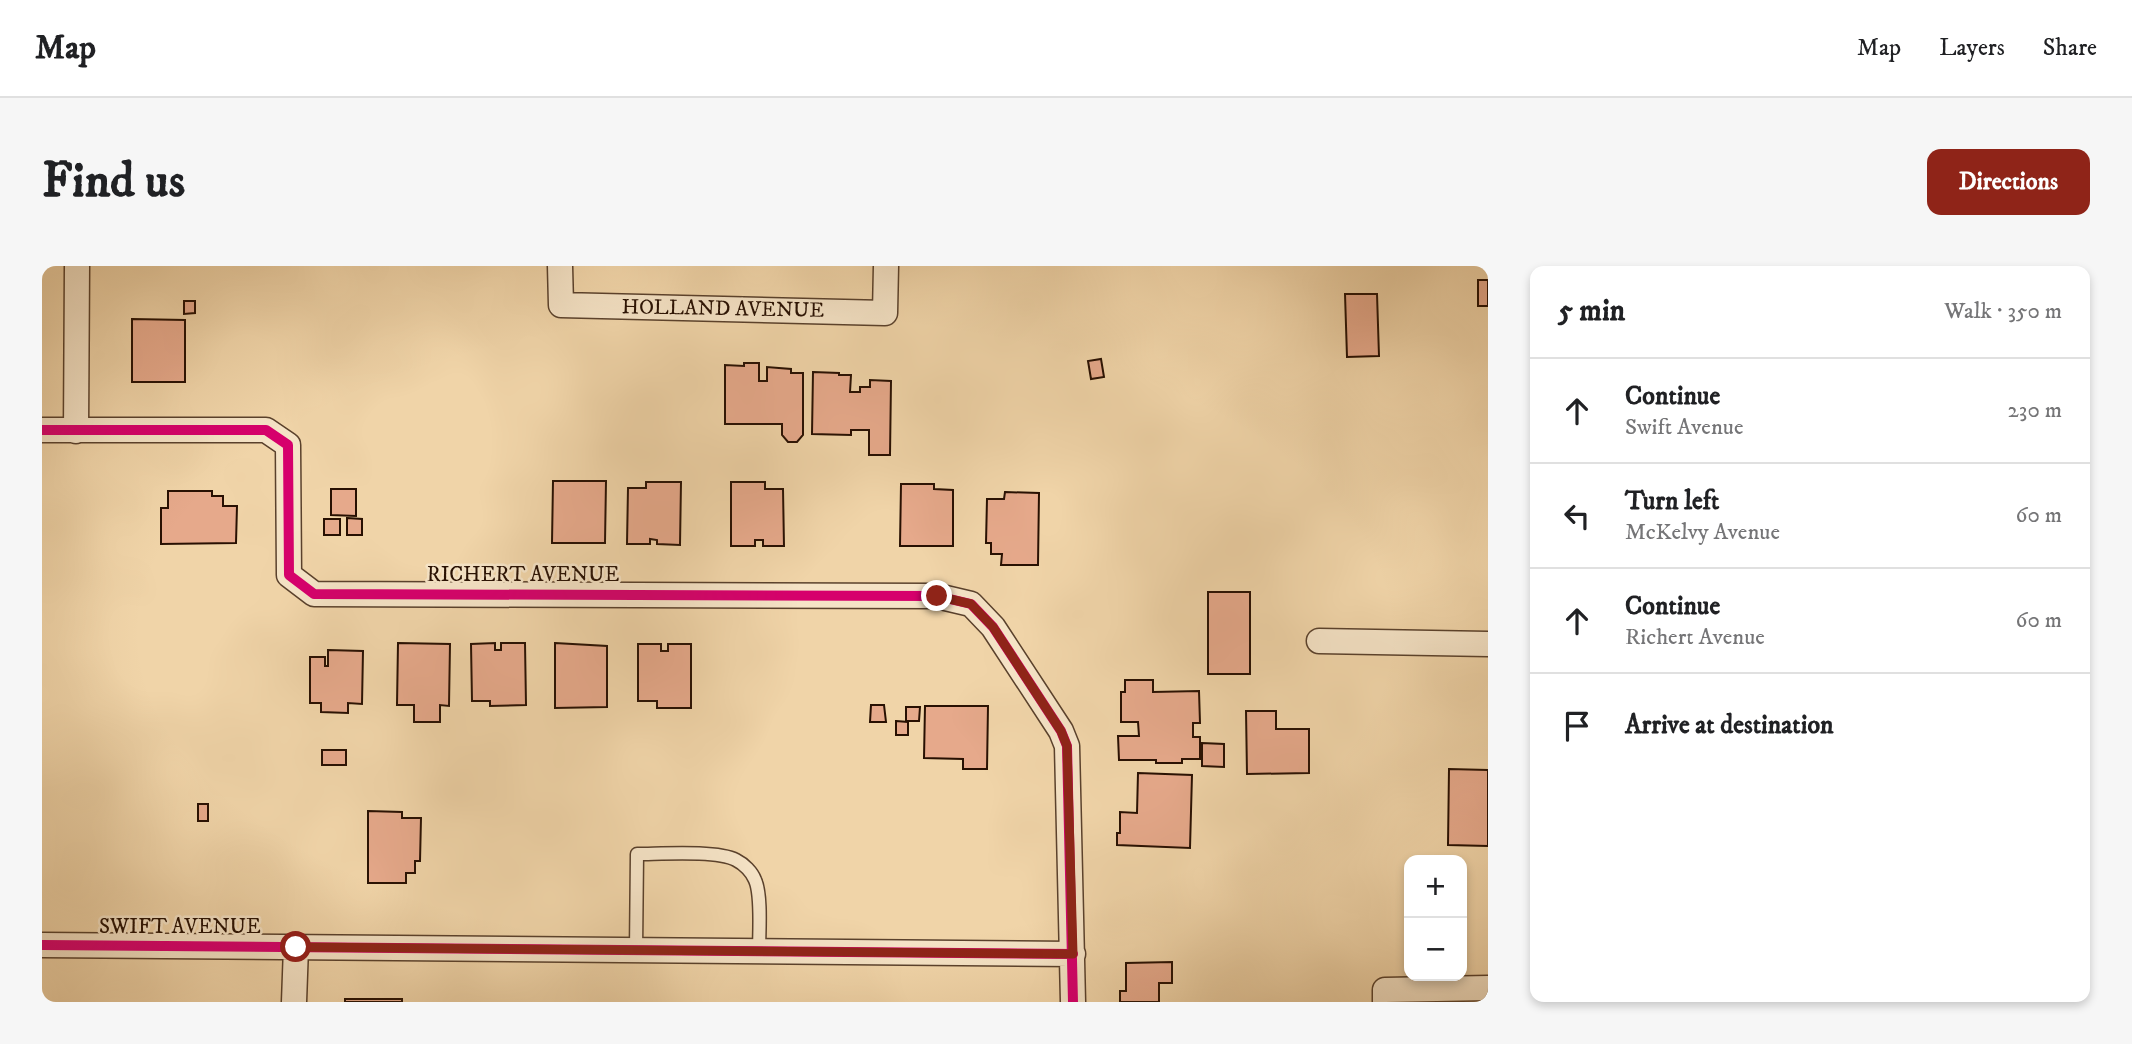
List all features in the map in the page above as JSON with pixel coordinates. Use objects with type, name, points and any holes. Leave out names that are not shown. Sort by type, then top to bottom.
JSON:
[{"type":"street","points":[[76,431],[78,266]]},
{"type":"street","name":"HOLLAND AVENUE","points":[[560,266],[561,305],[886,313],[886,266]]},
{"type":"street","name":"RICHERT AVENUE","points":[[42,430],[266,430],[288,445],[289,575],[314,594],[937,596],[971,604],[993,627],[1061,731],[1067,746],[1073,954]]},
{"type":"street","points":[[1319,641],[1488,644]]},
{"type":"street","name":"SWIFT AVENUE","points":[[42,945],[1073,954]]},
{"type":"street","points":[[294,1002],[296,947]]},
{"type":"street","points":[[1073,954],[1073,1002]]},
{"type":"street","points":[[1385,996],[1488,988]]},
{"type":"lane","points":[[636,950],[637,854],[719,855],[736,859],[755,880],[758,891],[759,951]]},
{"type":"building","points":[[1478,280],[1488,280],[1488,306],[1478,306]]},
{"type":"building","points":[[1345,294],[1377,294],[1379,356],[1347,357]]},
{"type":"building","points":[[184,301],[195,301],[195,313],[184,314]]},
{"type":"building","points":[[132,319],[185,320],[185,382],[132,382]]},
{"type":"building","points":[[1101,359],[1104,377],[1091,379],[1088,361]]},
{"type":"building","points":[[744,363],[759,363],[759,381],[767,381],[767,367],[803,373],[803,435],[797,442],[788,442],[782,435],[782,424],[725,424],[725,365],[744,366]]},
{"type":"building","points":[[813,372],[851,375],[850,392],[860,392],[860,387],[870,387],[870,380],[891,381],[890,455],[869,455],[869,430],[851,430],[851,435],[812,434]]},
{"type":"building","points":[[553,481],[606,481],[605,543],[552,543]]},
{"type":"building","points":[[646,482],[681,482],[680,545],[657,544],[657,540],[650,539],[650,544],[627,544],[628,488],[646,488]]},
{"type":"building","points":[[731,482],[765,482],[765,489],[783,489],[784,546],[763,546],[763,540],[755,540],[755,546],[731,546]]},
{"type":"building","points":[[901,484],[934,484],[934,489],[953,490],[953,546],[900,546]]},
{"type":"building","points":[[331,489],[356,489],[356,516],[331,515]]},
{"type":"building","points":[[168,491],[212,491],[212,496],[223,496],[223,506],[237,506],[236,543],[161,544],[161,508],[168,508]]},
{"type":"building","points":[[1005,492],[1039,493],[1038,565],[1001,565],[1002,554],[991,554],[991,543],[986,543],[987,499],[1004,499]]},
{"type":"building","points":[[347,518],[362,519],[362,535],[347,535]]},
{"type":"building","points":[[324,519],[340,519],[340,535],[324,535]]},
{"type":"building","points":[[1208,592],[1250,592],[1250,674],[1208,674]]},
{"type":"building","points":[[398,643],[450,644],[449,706],[440,705],[440,722],[414,722],[414,705],[397,705]]},
{"type":"building","points":[[495,643],[495,650],[501,650],[501,643],[525,643],[526,705],[490,706],[490,701],[472,701],[471,644]]},
{"type":"building","points":[[555,643],[607,646],[607,707],[555,708]]},
{"type":"building","points":[[638,644],[661,644],[661,651],[668,651],[668,644],[691,644],[691,708],[657,708],[657,701],[638,701]]},
{"type":"building","points":[[328,650],[363,651],[362,704],[348,703],[348,713],[321,712],[321,703],[310,703],[310,657],[325,657],[325,666],[328,666]]},
{"type":"building","points":[[1125,680],[1153,680],[1153,692],[1199,691],[1200,723],[1193,723],[1193,737],[1200,737],[1200,759],[1182,759],[1182,763],[1119,760],[1118,736],[1139,736],[1138,722],[1121,722],[1121,692],[1125,692]]},
{"type":"building","points":[[871,705],[884,705],[886,722],[870,722]]},
{"type":"building","points":[[925,706],[988,706],[987,769],[963,769],[963,759],[924,758]]},
{"type":"building","points":[[906,707],[920,707],[919,721],[906,721]]},
{"type":"building","points":[[1246,711],[1276,711],[1276,729],[1309,729],[1309,773],[1247,774]]},
{"type":"building","points":[[896,721],[908,722],[908,735],[896,735]]},
{"type":"building","points":[[1202,743],[1224,744],[1224,767],[1202,766]]},
{"type":"building","points":[[322,750],[346,750],[346,765],[322,765]]},
{"type":"building","points":[[1449,769],[1488,770],[1488,846],[1448,845]]},
{"type":"building","points":[[1138,773],[1192,775],[1190,848],[1117,845],[1120,812],[1137,813]]},
{"type":"building","points":[[198,804],[208,804],[208,821],[198,821]]},
{"type":"building","points":[[368,811],[402,812],[402,818],[421,818],[420,861],[415,861],[415,873],[406,873],[406,883],[368,883]]},
{"type":"building","points":[[1172,962],[1172,983],[1159,983],[1159,1002],[1120,1002],[1120,991],[1126,991],[1126,963]]},
{"type":"building","points":[[345,999],[402,999],[402,1002],[345,1002]]},
{"type":"cycle path","points":[[42,430],[266,430],[288,445],[289,575],[314,594],[937,596],[971,604],[993,627],[1061,731],[1067,746],[1073,1002]]},
{"type":"cycle path","points":[[42,945],[1073,954]]},
{"type":"route","points":[[296,947],[1073,954],[1067,746],[1061,731],[993,627],[971,604],[937,596]]}]
